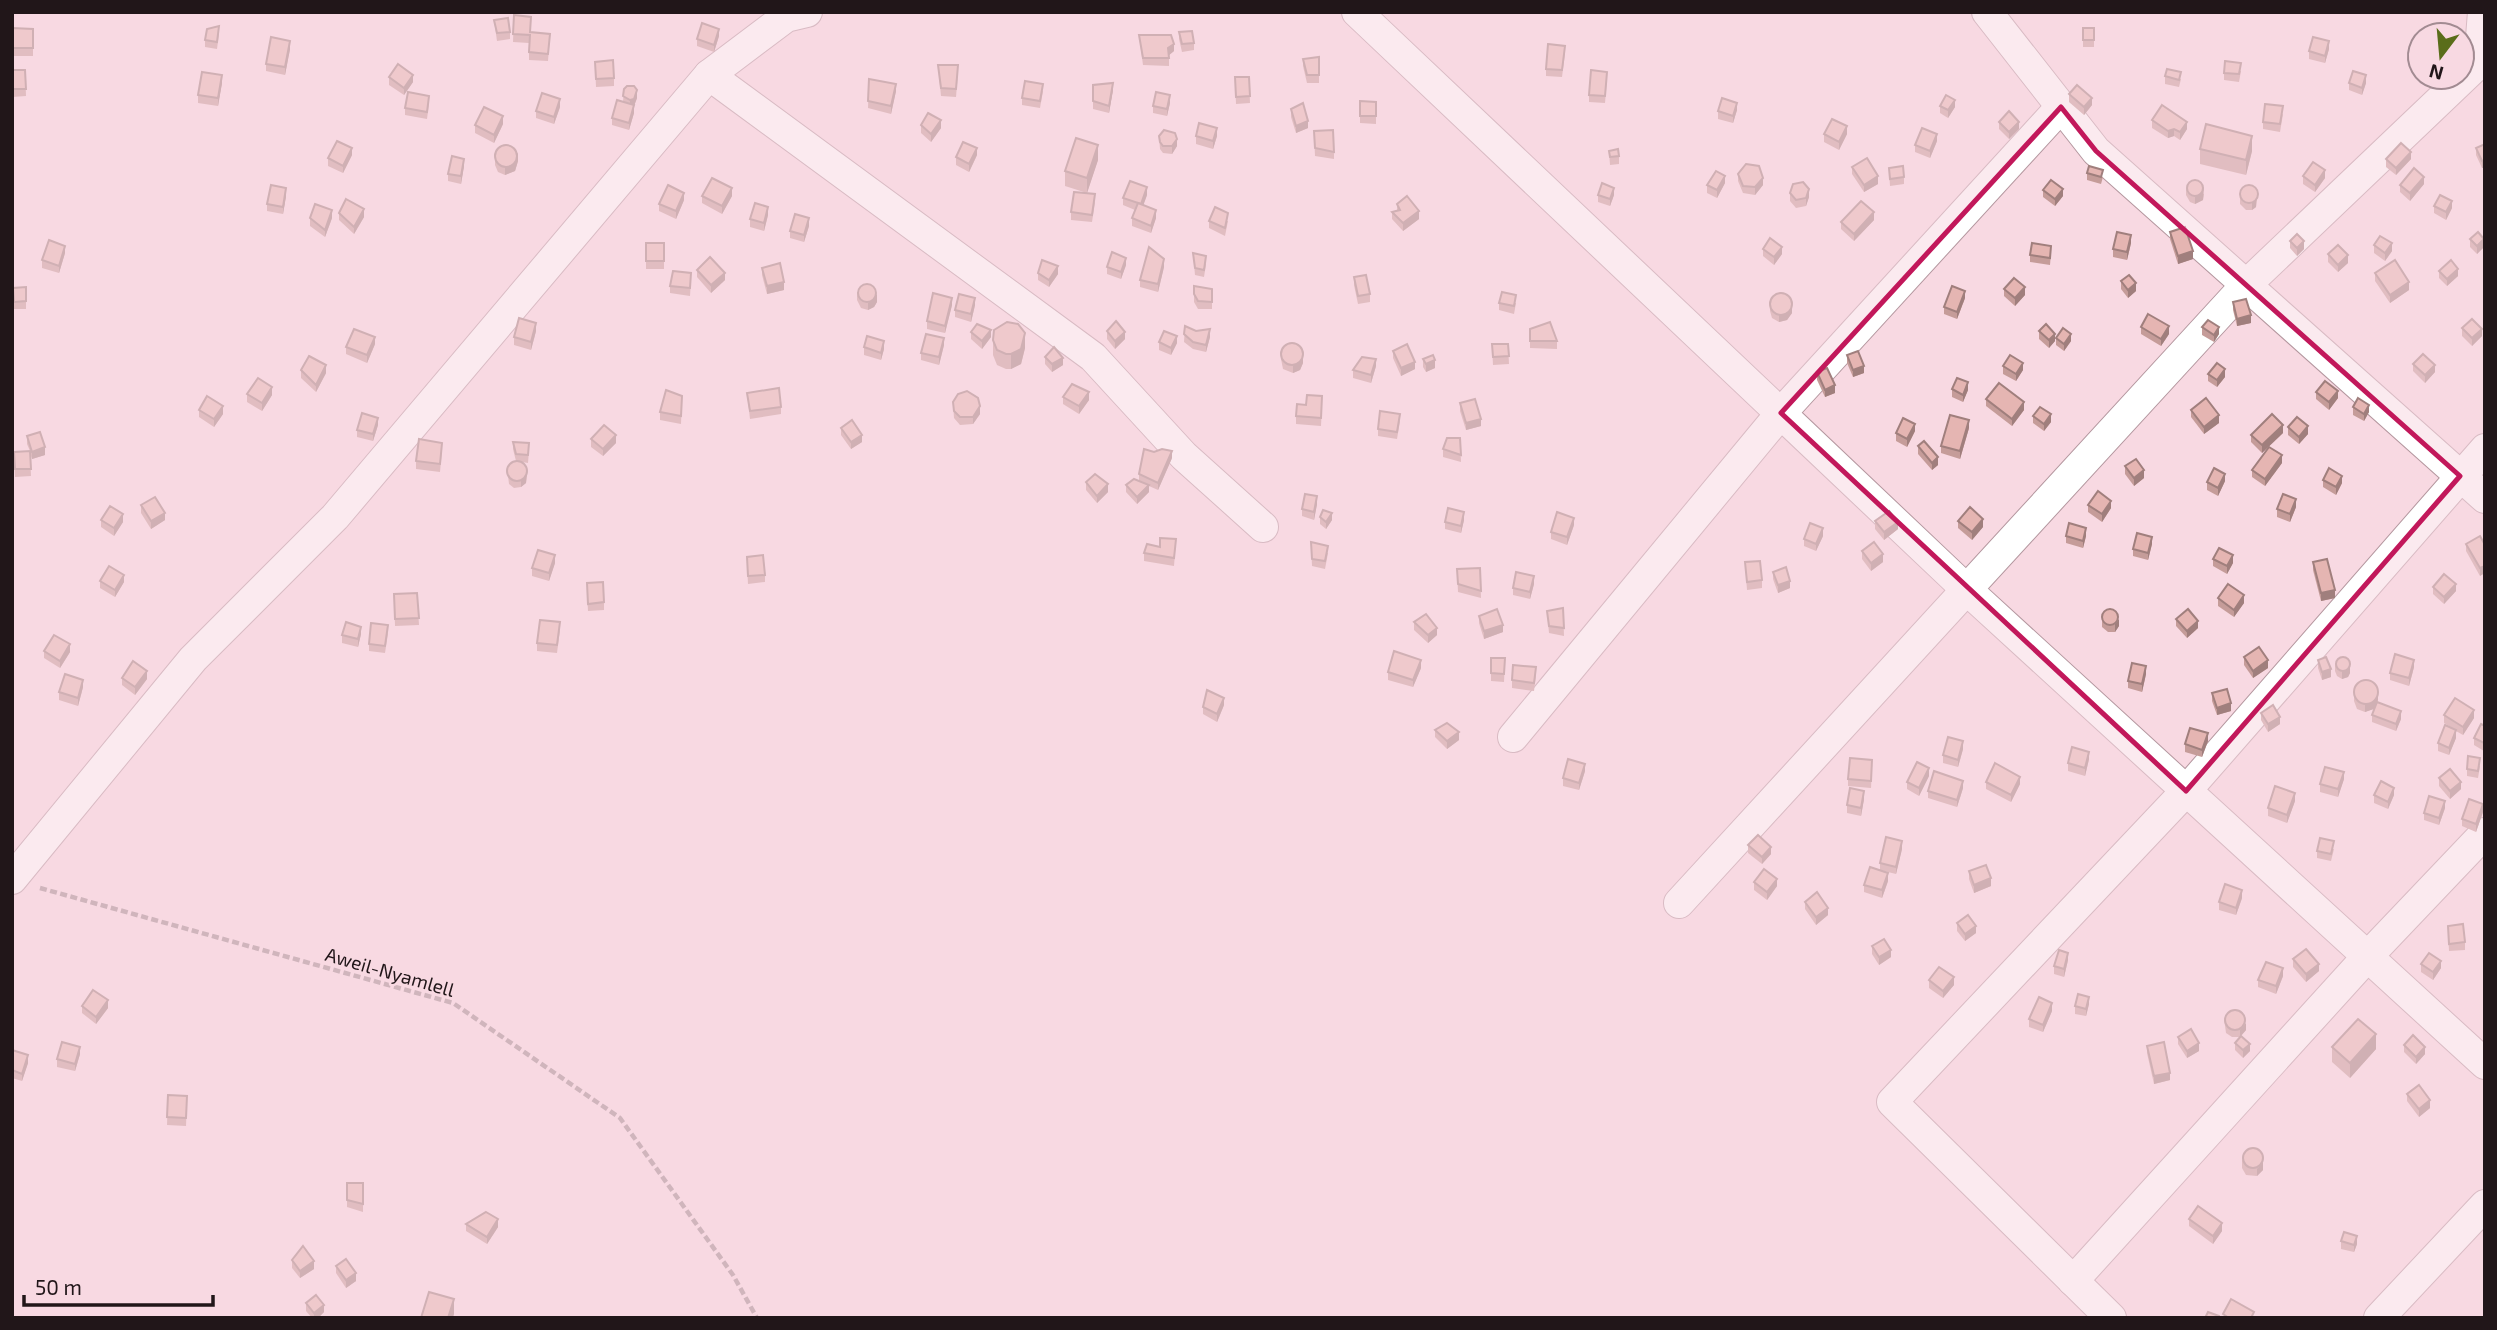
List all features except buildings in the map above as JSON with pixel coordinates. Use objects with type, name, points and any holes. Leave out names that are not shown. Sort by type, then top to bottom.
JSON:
[{"type":"street","points":[[26,883],[192,659],[335,517],[709,75],[786,17],[807,12]]},
{"type":"street","points":[[1357,12],[1966,589],[2485,1064]]},
{"type":"street","points":[[1987,12],[2096,151],[2485,498]]},
{"type":"street","points":[[1679,903],[2246,285],[2479,63],[2483,12]]},
{"type":"street","points":[[709,75],[1093,357],[1184,456],[1263,527]]},
{"type":"street","points":[[1513,737],[1781,413],[2062,107]]},
{"type":"street","points":[[2111,1318],[1892,1102],[2186,790],[2485,449]]},
{"type":"street","points":[[2073,1281],[2367,957],[2485,833]]},
{"type":"street","points":[[2379,1318],[2485,1205]]},
{"type":"path","name":"Aweil-Nyamlell","points":[[26,883],[453,1003],[620,1118],[733,1275],[757,1318]]},
{"type":"highlighted area","points":[[2061,107],[2096,151],[2460,476],[2186,791],[1781,413]]}]
